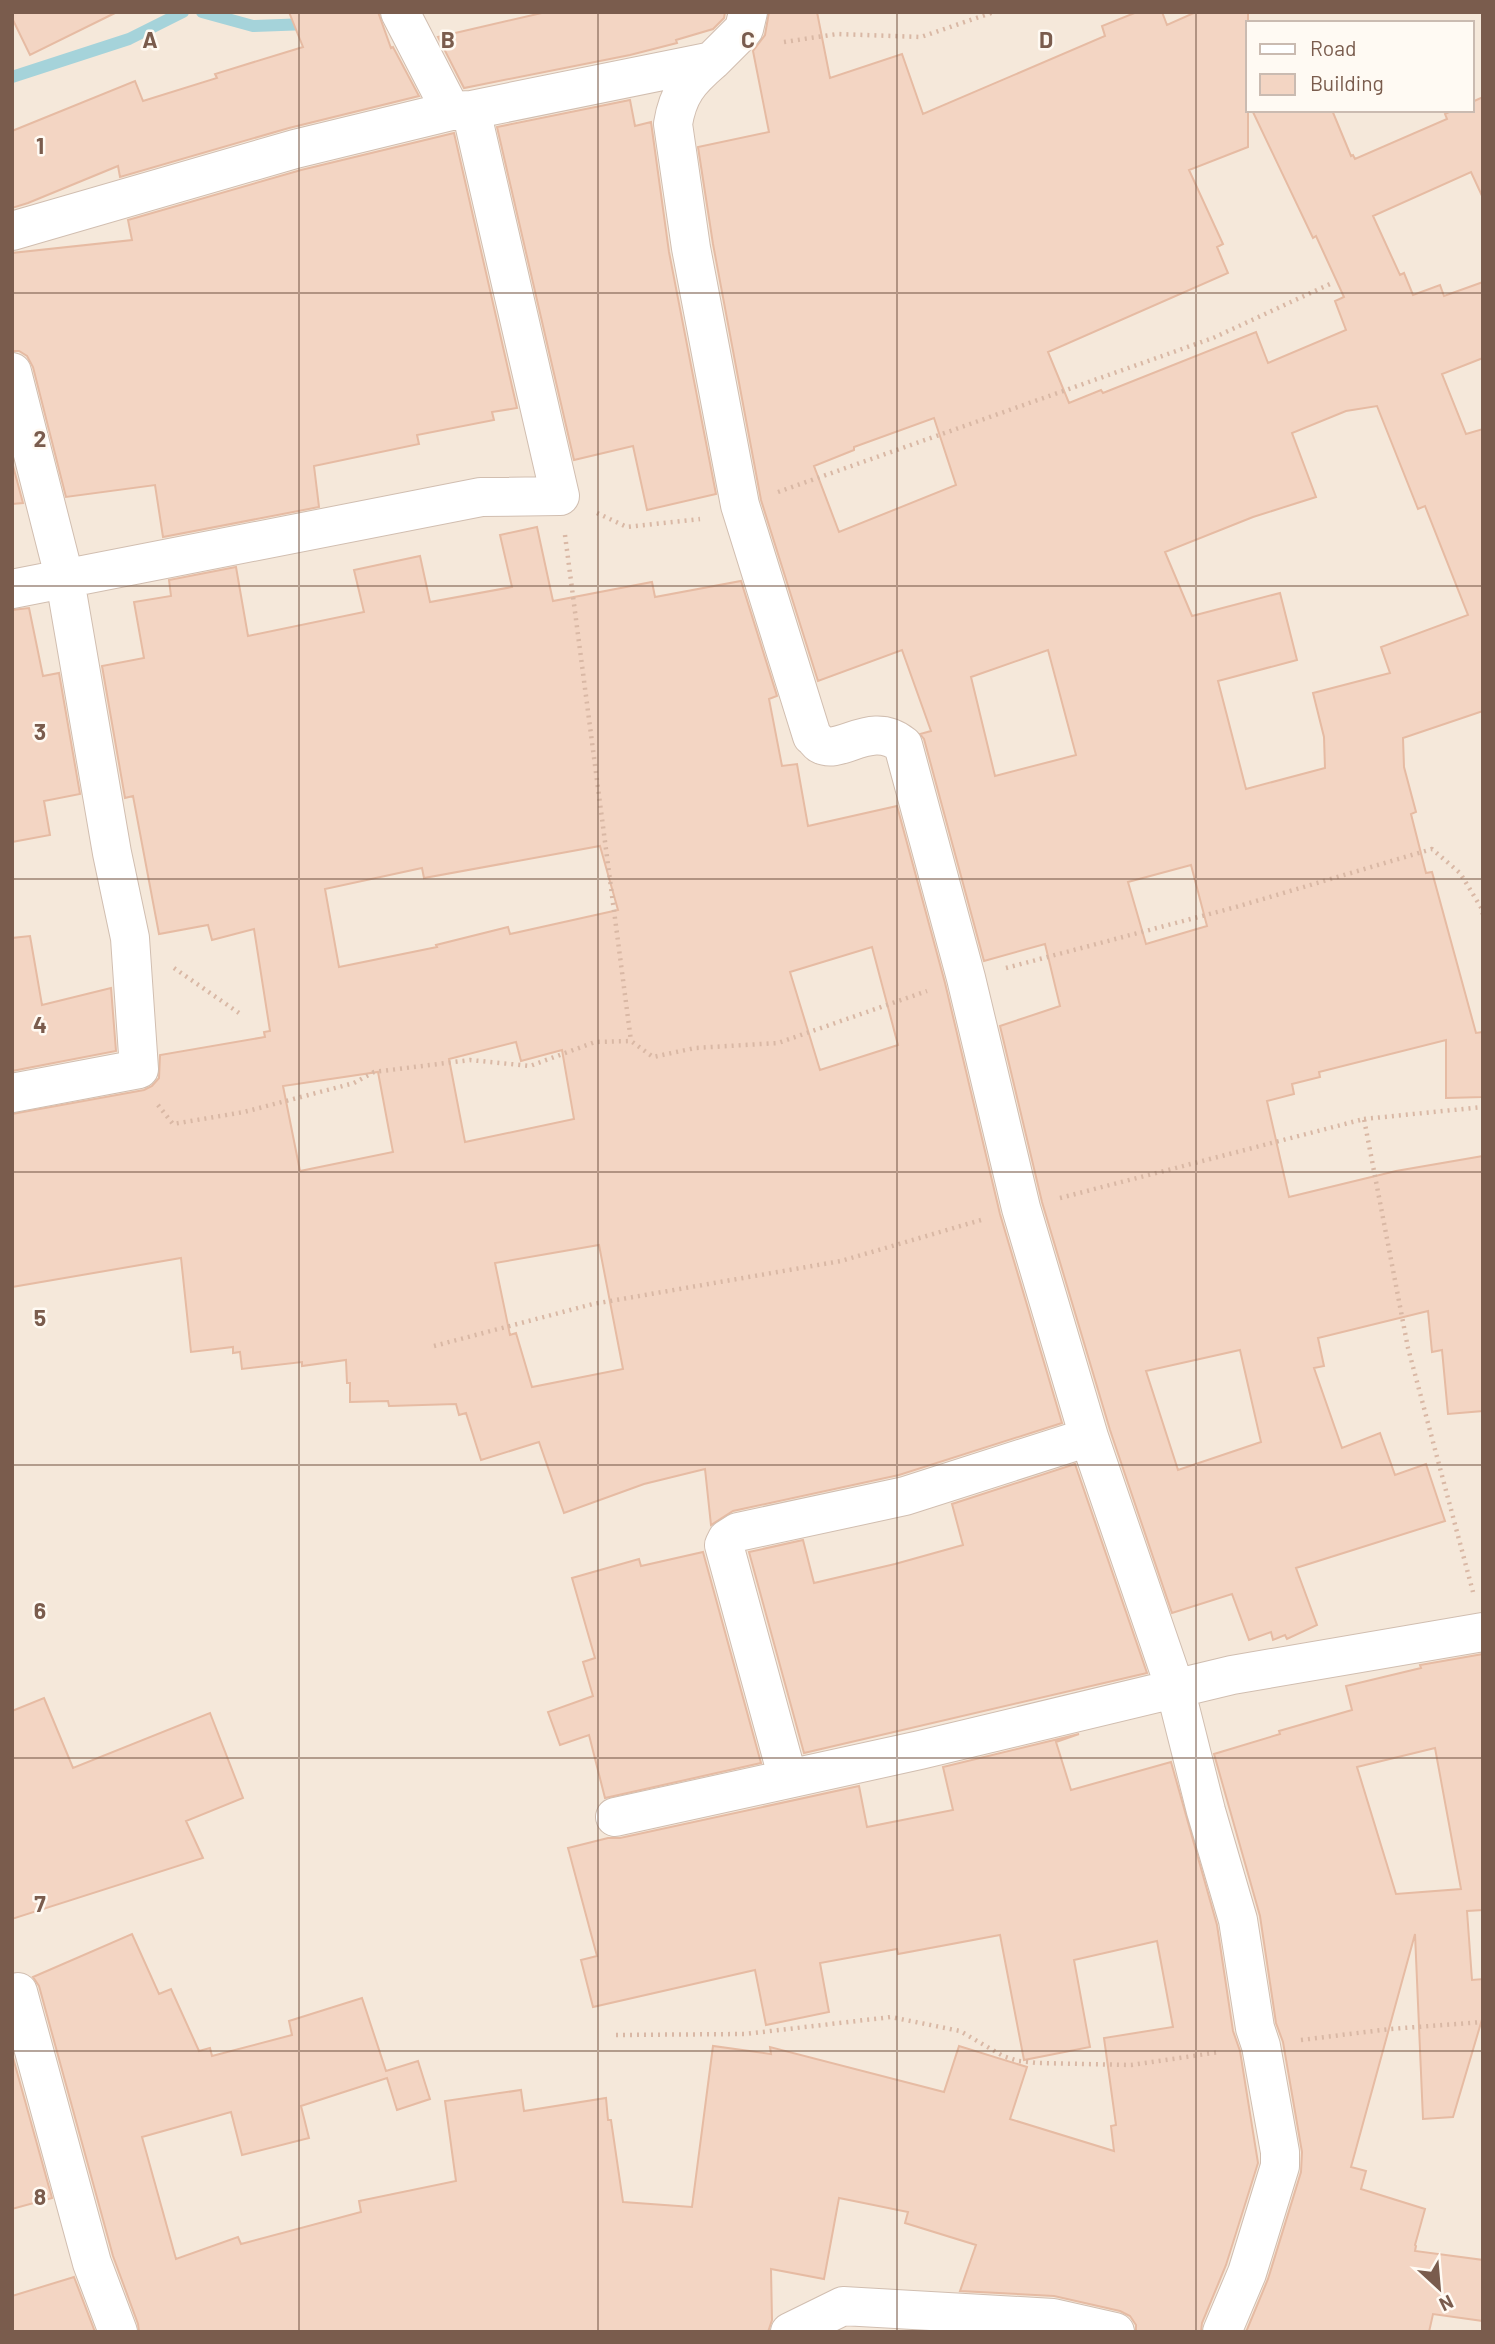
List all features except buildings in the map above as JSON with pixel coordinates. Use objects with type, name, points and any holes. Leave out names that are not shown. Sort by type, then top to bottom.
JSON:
[{"type":"street","points":[[748,12],[744,29],[687,83],[676,107],[673,124],[691,248],[740,505],[812,736],[821,744],[829,746],[876,734],[895,739],[903,745],[966,978],[1021,1208],[1089,1437],[1175,1688],[1206,1811],[1238,1920],[1255,2028],[1261,2046],[1280,2152],[1280,2166],[1247,2273],[1222,2332]]},
{"type":"street","points":[[12,589],[481,498],[560,496],[461,110],[402,17]]},
{"type":"street","points":[[12,231],[295,149],[461,110],[712,61]]},
{"type":"street","points":[[12,372],[65,580],[112,853],[130,938],[139,1069],[12,1093]]},
{"type":"street","points":[[788,1779],[724,1545],[727,1539],[738,1532],[905,1496],[1089,1437]]},
{"type":"street","points":[[615,1817],[920,1750],[1232,1675],[1483,1632]]},
{"type":"street","points":[[18,1992],[92,2263],[118,2332]]},
{"type":"street","points":[[790,2332],[843,2306],[1053,2318],[1115,2332]]},
{"type":"path","points":[[782,42],[837,34],[921,37],[994,12]]},
{"type":"path","points":[[560,496],[627,527],[700,519],[1213,338],[1330,284]]},
{"type":"path","points":[[560,496],[631,1041]]},
{"type":"path","points":[[139,1069],[151,1097],[173,1124],[244,1112],[354,1083],[374,1072],[470,1060],[530,1066],[595,1042],[631,1041],[653,1057],[695,1048],[778,1043],[966,978],[1236,907],[1432,849],[1460,873],[1483,915]]},
{"type":"path","points":[[130,938],[239,1013]]},
{"type":"path","points":[[1364,1119],[1483,1107]]},
{"type":"path","points":[[616,2035],[745,2034],[891,2017],[960,2031],[1003,2056],[1018,2061],[1131,2065],[1390,2029],[1483,2022]]},
{"type":"shaded area","points":[[12,12],[1483,12],[1483,2332],[12,2332]]},
{"type":"waterway","points":[[12,77],[129,39],[183,12]]},
{"type":"waterway","points":[[202,12],[253,26],[308,24]]}]
